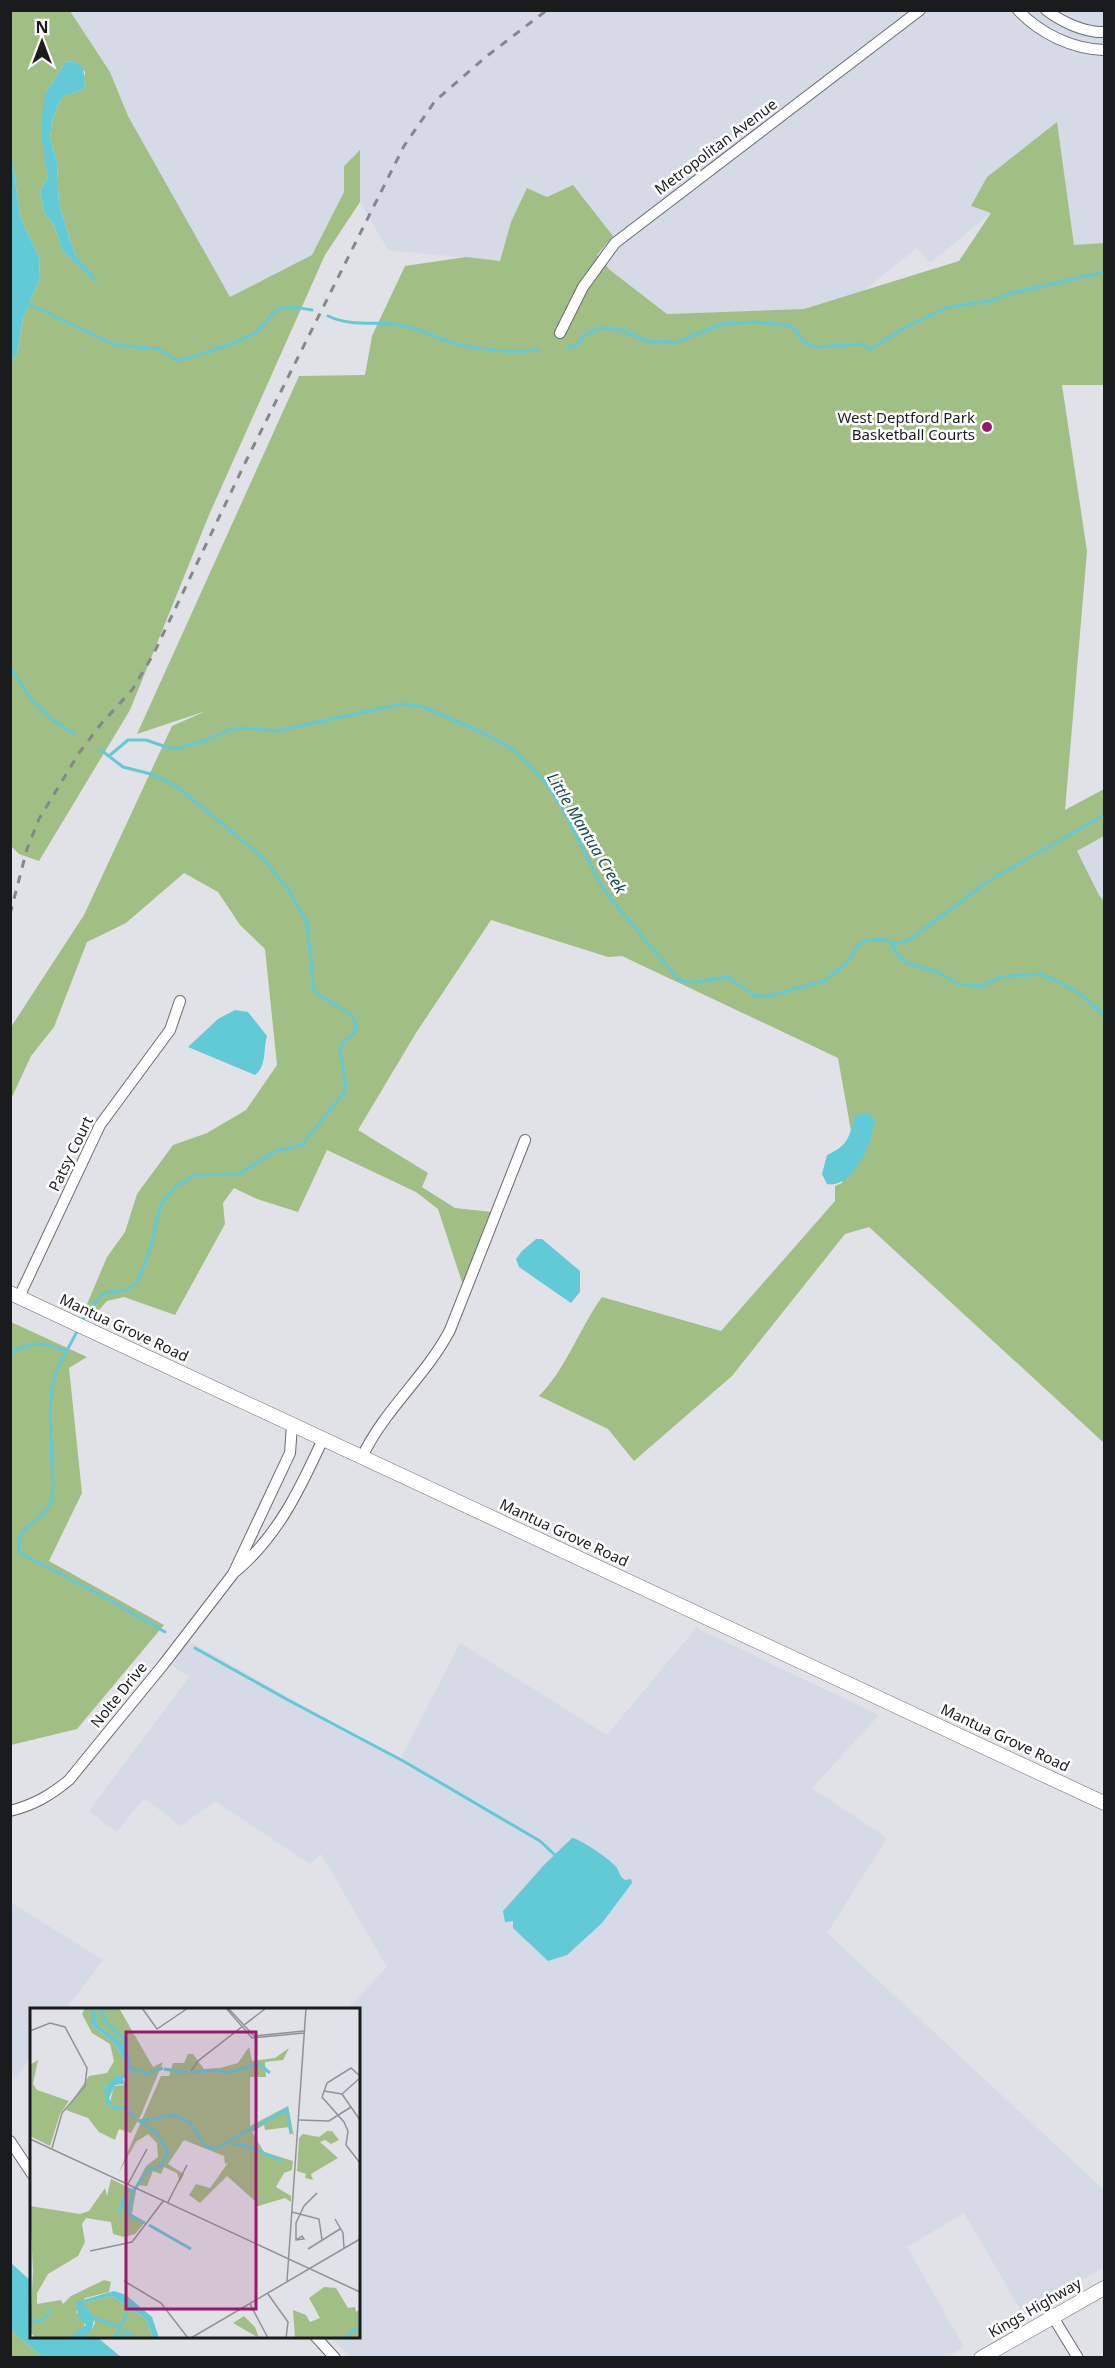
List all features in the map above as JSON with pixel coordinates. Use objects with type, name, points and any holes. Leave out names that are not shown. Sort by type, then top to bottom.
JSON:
[{"type":"main road","name":"Mantua Grove Road","points":[[15,1295],[1104,1803]]},
{"type":"main road","name":"Kings Highway","points":[[981,2358],[1104,2288]]},
{"type":"street","name":"Metropolitan Avenue","points":[[560,333],[584,286],[615,243],[920,10]]},
{"type":"street","points":[[1017,10],[1041,29],[1057,38],[1104,50]]},
{"type":"street","points":[[1046,10],[1077,27],[1104,32]]},
{"type":"street","name":"Patsy Court","points":[[15,1295],[100,1125],[170,1030],[180,1001]]},
{"type":"street","points":[[362,1457],[371,1438],[439,1351],[450,1330],[525,1140]]},
{"type":"street","name":"Nolte Drive","points":[[233,1574],[290,1454],[292,1425]]},
{"type":"street","name":"Nolte Drive","points":[[10,1811],[29,1806],[52,1794],[69,1780],[163,1665],[233,1574],[254,1556],[284,1517],[323,1439]]},
{"type":"street","points":[[10,2141],[15,2156],[30,2172]]},
{"type":"street","points":[[1053,2317],[1078,2358]]},
{"type":"street","points":[[316,2338],[335,2358]]},
{"type":"shaded area","points":[[70,11],[1104,11],[1104,243],[1074,246],[1057,122],[991,213],[930,263],[917,248],[863,291],[804,309],[667,314],[610,270],[597,255],[573,185],[547,197],[528,188],[511,222],[500,261],[388,250],[360,202],[359,151],[344,166],[344,192],[312,255],[230,298],[128,116],[110,72]]},
{"type":"shaded area","points":[[1104,836],[1104,901],[1077,851]]},
{"type":"shaded area","points":[[696,1628],[879,1715],[812,1788],[887,1838],[827,1933],[1104,2190],[1104,2267],[1023,2314],[964,2213],[907,2247],[964,2347],[947,2357],[350,2357],[332,2338],[360,2338],[360,2008],[348,2008],[387,1967],[321,1854],[310,1864],[215,1801],[181,1826],[144,1798],[117,1832],[89,1811],[189,1677],[161,1659],[180,1636],[400,1760],[460,1643],[607,1735]]},
{"type":"shaded area","points":[[10,1902],[103,1960],[67,2008],[30,2008],[30,2058],[16,2078],[10,2074]]},
{"type":"green space","points":[[10,11],[70,11],[110,72],[128,116],[230,297],[312,255],[344,192],[344,166],[360,150],[360,202],[325,255],[209,515],[130,710],[39,861],[19,854],[10,845],[11,362],[17,354],[23,318],[40,278],[39,257],[20,217],[11,159]],"holes":[[[73,61],[85,72],[84,89],[60,100],[52,121],[50,139],[57,162],[59,204],[72,246],[76,256],[98,284],[62,250],[54,225],[44,212],[40,191],[48,177],[46,92],[66,62]]]},
{"type":"green space","points":[[1057,122],[1074,245],[1104,243],[1104,385],[1062,385],[1087,551],[1065,810],[1104,789],[1104,836],[1077,851],[1104,901],[1104,1443],[869,1227],[845,1234],[732,1376],[634,1461],[608,1429],[539,1396],[557,1374],[602,1297],[721,1331],[835,1201],[835,1186],[842,1183],[855,1116],[851,1131],[838,1058],[622,956],[608,957],[491,920],[416,1033],[358,1130],[428,1173],[422,1187],[455,1208],[492,1212],[463,1285],[438,1209],[416,1192],[327,1150],[298,1212],[257,1199],[234,1188],[223,1203],[225,1224],[175,1315],[124,1297],[107,1301],[92,1318],[85,1309],[107,1257],[125,1232],[137,1194],[173,1145],[207,1133],[246,1110],[277,1065],[265,949],[240,925],[218,892],[184,873],[126,923],[87,942],[54,1027],[31,1056],[11,1099],[11,1027],[84,915],[172,726],[206,711],[137,734],[299,376],[365,375],[372,336],[405,266],[466,257],[500,261],[511,222],[527,188],[547,197],[573,185],[613,236],[597,255],[610,270],[667,314],[804,309],[959,261],[991,213],[971,206],[987,177]]},
{"type":"green space","points":[[11,1322],[87,1357],[69,1368],[82,1493],[49,1561],[164,1625],[77,1729],[11,1745]]},
{"type":"green space","points":[[11,2331],[43,2357],[11,2357]]},
{"type":"water","points":[[73,61],[82,66],[85,78],[84,89],[60,100],[52,121],[50,139],[57,162],[59,204],[72,246],[76,256],[93,275],[99,286],[62,250],[54,225],[44,212],[40,191],[48,177],[41,133],[46,92],[66,62]]},
{"type":"water","points":[[11,159],[20,217],[39,257],[40,278],[23,318],[17,354],[11,362]]},
{"type":"water","points":[[235,1010],[248,1012],[267,1036],[263,1062],[255,1075],[188,1047],[218,1019]]},
{"type":"water","points":[[868,1113],[875,1121],[870,1141],[860,1163],[845,1179],[836,1184],[827,1184],[822,1174],[827,1155],[844,1144],[855,1116]]},
{"type":"water","points":[[536,1239],[542,1239],[580,1271],[580,1292],[571,1303],[519,1267],[516,1259]]},
{"type":"water","points":[[572,1838],[603,1855],[617,1868],[623,1879],[631,1879],[632,1883],[602,1923],[567,1955],[548,1961],[513,1928],[513,1921],[505,1922],[503,1911],[544,1865]]},
{"type":"water","points":[[11,2263],[30,2280],[30,2338],[98,2338],[121,2357],[43,2357],[11,2331]]},
{"type":"waterway","points":[[567,348],[577,345],[586,334],[600,328],[620,330],[650,342],[675,343],[722,324],[754,322],[792,327],[805,343],[816,347],[861,344],[871,349],[906,327],[948,307],[990,301],[1012,293],[1104,272]]},
{"type":"waterway","points":[[25,302],[115,345],[158,349],[178,361],[247,337],[259,329],[279,309],[291,307],[312,310]]},
{"type":"waterway","points":[[328,316],[345,321],[407,326],[449,342],[477,348],[508,351],[539,350]]},
{"type":"waterway","name":"Little Mantua Creek","points":[[10,667],[31,699],[53,720],[75,734]]},
{"type":"waterway","name":"Little Mantua Creek","points":[[109,756],[128,740],[146,740],[172,749],[202,742],[228,730],[245,728],[276,731],[402,704],[423,707],[486,734],[515,751],[544,780],[562,807],[610,898],[678,979],[695,982],[728,977],[754,995],[764,997],[824,981],[847,963],[858,945],[866,941],[880,939],[896,943],[908,941],[987,882],[1104,815]]},
{"type":"waterway","points":[[81,1323],[102,1295],[128,1290],[138,1281],[150,1250],[161,1204],[175,1187],[195,1175],[239,1174],[275,1151],[302,1145],[343,1094],[346,1083],[340,1051],[342,1043],[356,1031],[355,1020],[350,1014],[314,990],[307,923],[289,890],[259,854],[176,786],[151,774],[123,767],[101,750]]},
{"type":"waterway","name":"Little Mantua Creek","points":[[891,943],[897,954],[907,963],[938,972],[957,984],[983,986],[998,978],[1040,974],[1080,994],[1104,1015]]},
{"type":"waterway","points":[[78,1329],[57,1369],[51,1392],[53,1487],[51,1502],[48,1509],[20,1536],[20,1553],[165,1632]]},
{"type":"waterway","points":[[10,1355],[24,1347],[38,1344],[67,1352]]},
{"type":"waterway","points":[[195,1648],[405,1762],[540,1841],[557,1857]]},
{"type":"railway","points":[[10,914],[27,849],[39,819],[79,753],[101,724],[132,690],[153,655],[247,459],[404,146],[435,101],[487,56],[547,10]]},
{"type":"place","name":"West Deptford Park Basketball Courts","points":[[987,427]]}]
